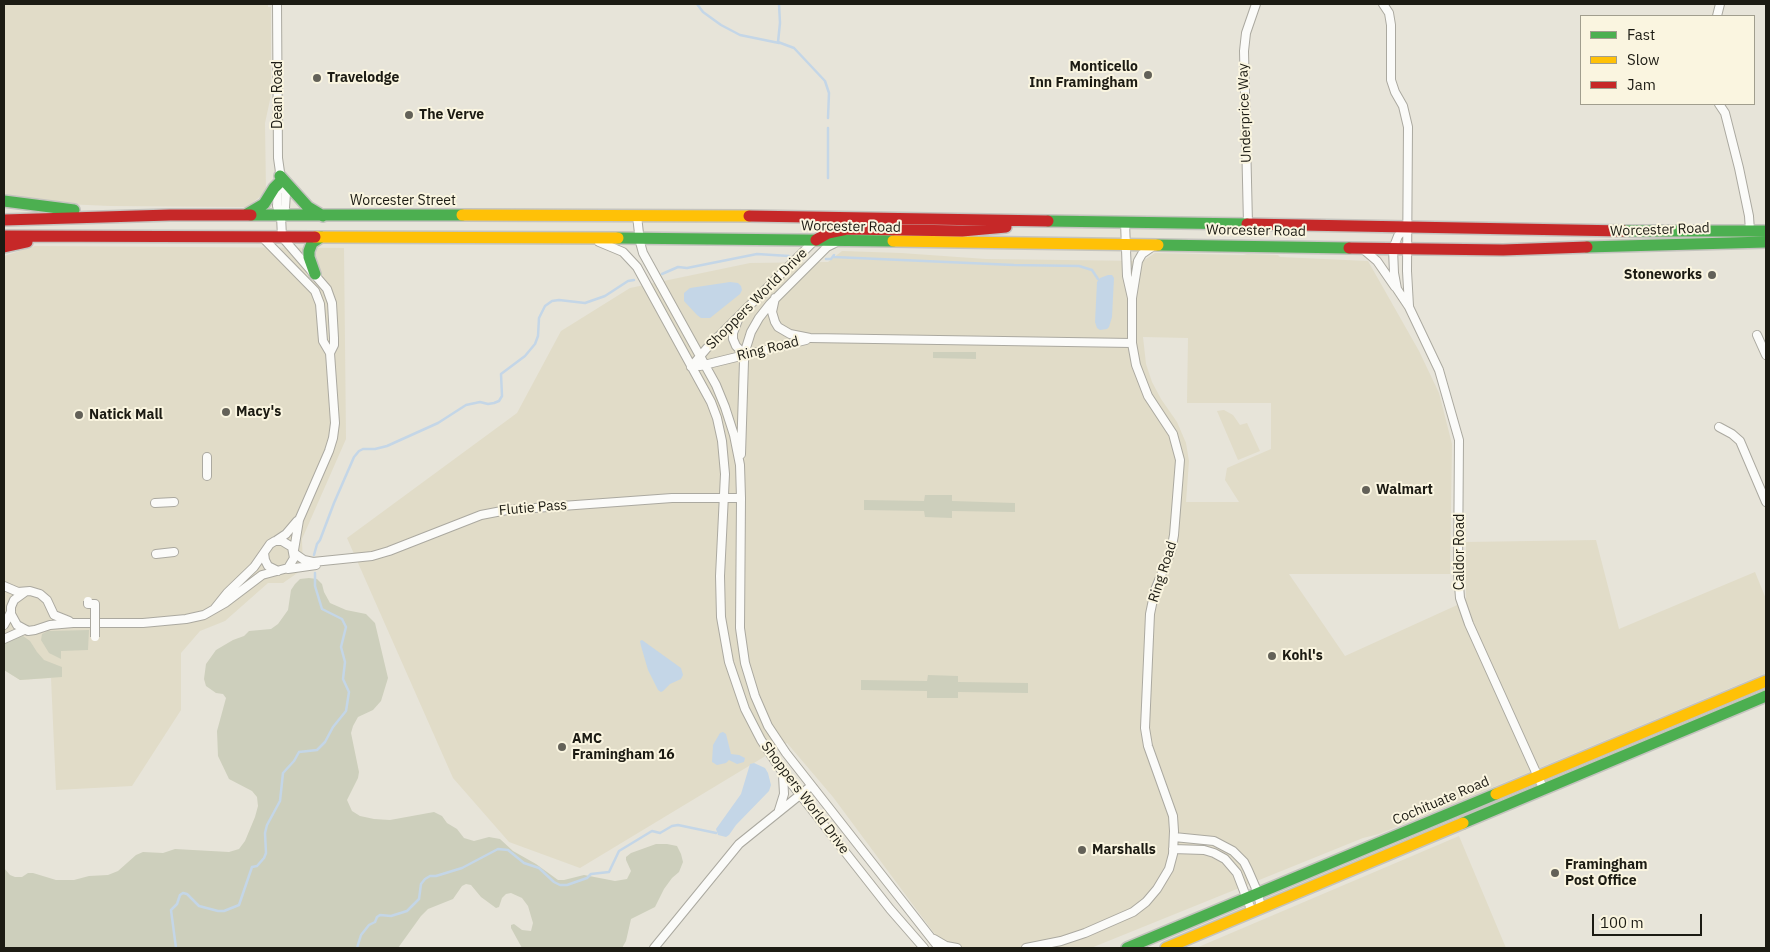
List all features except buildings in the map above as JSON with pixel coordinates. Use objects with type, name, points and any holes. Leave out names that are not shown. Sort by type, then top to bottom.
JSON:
[{"type":"main road","points":[[238,216],[252,212],[262,206],[281,181],[308,207],[324,216]]},
{"type":"main road","points":[[4,202],[130,216]]},
{"type":"main road","name":"Worcester Street","points":[[4,220],[130,216],[802,217]]},
{"type":"main road","name":"Worcester Road","points":[[802,217],[1766,231]]},
{"type":"main road","points":[[814,242],[828,233],[842,229],[970,231],[1042,221]]},
{"type":"main road","points":[[4,236],[640,238]]},
{"type":"main road","points":[[4,248],[44,240],[89,237]]},
{"type":"main road","points":[[315,274],[308,251],[312,243],[321,237]]},
{"type":"main road","name":"Worcester Road","points":[[640,238],[814,242],[1126,244],[1517,250],[1766,242]]},
{"type":"main road","name":"Cochituate Road","points":[[1127,948],[1766,681]]},
{"type":"main road","points":[[1166,948],[1766,696]]},
{"type":"street","name":"Dean Road","points":[[277,4],[278,154],[281,181],[278,189],[277,206],[281,216],[282,237]]},
{"type":"street","name":"Underprice Way","points":[[1248,224],[1244,51],[1246,33],[1256,4]]},
{"type":"street","points":[[1384,4],[1389,13],[1391,25],[1390,80],[1403,106],[1408,126],[1408,227],[1398,236],[1393,249]]},
{"type":"street","points":[[1720,105],[1725,113],[1748,212],[1750,231]]},
{"type":"street","points":[[1725,113],[1727,105]]},
{"type":"street","name":"Shoppers World Drive","points":[[638,216],[640,238],[645,257],[716,385],[728,413],[738,450],[741,498],[741,643],[754,696],[772,733],[786,754],[939,948]]},
{"type":"street","name":"Ring Road","points":[[1026,948],[1085,933],[1133,912],[1150,898],[1160,885],[1170,865],[1173,849],[1173,816],[1149,750],[1145,728],[1150,614],[1155,590],[1173,541],[1180,460],[1170,430],[1150,400],[1138,370],[1132,343],[1132,298],[1127,280],[1126,222]]},
{"type":"street","name":"Caldor Road","points":[[1408,227],[1409,307]]},
{"type":"street","points":[[262,237],[315,292],[320,304],[324,344],[330,353],[335,422],[334,438],[299,520],[293,563],[283,570],[274,570],[264,560],[265,550]]},
{"type":"street","points":[[282,237],[327,289],[332,303],[334,338],[334,345],[330,353]]},
{"type":"street","name":"Shoppers World Drive","points":[[577,237],[613,247],[623,252],[633,261],[711,402],[719,426],[724,457],[720,592],[722,625],[733,678],[745,709],[761,740],[783,773],[924,948]]},
{"type":"street","name":"Shoppers World Drive","points":[[691,367],[742,313],[814,242]]},
{"type":"street","name":"Shoppers World Drive","points":[[740,476],[745,355],[748,340],[764,311],[775,298],[827,247],[845,242]]},
{"type":"street","points":[[1132,298],[1139,258],[1146,250],[1161,245]]},
{"type":"street","points":[[1358,248],[1372,256],[1397,289]]},
{"type":"street","name":"Caldor Road","points":[[1393,249],[1397,289],[1409,307],[1439,370],[1459,435],[1458,582],[1461,603],[1544,790]]},
{"type":"street","name":"Ring Road","points":[[775,298],[772,312],[778,327],[794,335],[815,339]]},
{"type":"street","points":[[742,313],[735,326],[733,338],[736,346],[745,355]]},
{"type":"street","points":[[1757,335],[1766,355]]},
{"type":"street","name":"Ring Road","points":[[691,367],[790,343],[815,339],[1132,343]]},
{"type":"street","points":[[1719,427],[1735,436],[1742,444],[1766,502]]},
{"type":"street","points":[[207,457],[207,476]]},
{"type":"street","name":"Flutie Pass","points":[[294,552],[308,561],[360,558],[383,553],[500,510],[618,501],[741,498]]},
{"type":"street","points":[[155,503],[174,502]]},
{"type":"street","points":[[215,608],[251,570],[270,544],[286,534],[299,520]]},
{"type":"street","points":[[277,540],[287,542],[294,552]]},
{"type":"street","points":[[156,554],[174,552]]},
{"type":"street","name":"Flutie Pass","points":[[78,622],[137,623],[197,616],[233,598],[257,578],[268,573],[333,561]]},
{"type":"street","points":[[4,586],[15,591],[40,594],[47,600],[53,613],[58,618],[78,622]]},
{"type":"street","points":[[4,625],[16,598],[25,592]]},
{"type":"street","points":[[4,600],[11,611],[14,621],[24,630]]},
{"type":"street","points":[[88,601],[88,604],[94,604],[95,637]]},
{"type":"street","points":[[42,628],[49,618],[50,608]]},
{"type":"street","points":[[4,639],[24,630],[33,631],[78,622]]},
{"type":"street","points":[[779,811],[784,794],[783,773]]},
{"type":"street","points":[[654,948],[739,844],[811,786]]},
{"type":"street","points":[[1174,837],[1208,840],[1229,848],[1244,862],[1258,893],[1257,910]]},
{"type":"street","points":[[1173,849],[1204,850],[1225,859],[1237,873],[1247,898],[1257,910]]},
{"type":"street","points":[[929,936],[942,944],[957,948]]},
{"type":"shaded area","points":[[4,4],[268,4],[268,7],[271,7],[271,95],[265,123],[266,192],[247,207],[65,204],[4,195]]},
{"type":"shaded area","name":"Natick Mall","points":[[35,246],[344,248],[346,439],[302,539],[303,569],[283,583],[268,583],[225,621],[200,631],[181,653],[181,710],[132,786],[56,790],[51,678],[20,680],[4,670],[4,256]]},
{"type":"shaded area","points":[[842,251],[986,259],[1143,261],[1155,253],[1278,255],[1280,257],[1368,261],[1419,351],[1439,393],[1452,444],[1450,574],[1289,574],[1345,656],[1466,601],[1466,542],[1596,540],[1619,629],[1755,572],[1766,599],[1766,673],[1448,806],[1379,834],[1363,838],[1091,948],[945,948],[833,797],[787,743],[580,868],[509,842],[453,778],[347,538],[517,413],[561,331],[630,288],[750,263],[828,262]],"holes":[[[1143,337],[1188,338],[1187,403],[1271,403],[1271,449],[1227,468],[1225,480],[1239,502],[1186,502],[1189,461],[1186,443],[1177,422],[1152,382],[1146,364]]]},
{"type":"shaded area","points":[[1224,410],[1233,415],[1240,425],[1247,423],[1260,451],[1238,460],[1217,411]]},
{"type":"shaded area","points":[[1459,836],[1506,948],[1196,948]]},
{"type":"green space","points":[[933,352],[976,352],[976,359],[933,358]]},
{"type":"green space","points":[[925,495],[952,495],[952,501],[1015,503],[1015,512],[952,511],[952,518],[925,517],[924,511],[864,510],[864,500],[924,501]]},
{"type":"green space","points":[[300,579],[317,579],[322,584],[330,603],[346,610],[366,614],[375,623],[388,678],[381,701],[373,710],[358,717],[351,733],[359,772],[347,800],[352,811],[360,816],[390,820],[434,812],[442,816],[447,823],[457,829],[464,838],[474,841],[489,837],[500,839],[513,851],[536,864],[558,880],[584,875],[615,881],[627,879],[631,871],[626,857],[631,853],[656,844],[677,846],[683,862],[679,872],[664,889],[655,907],[631,919],[626,941],[622,948],[522,948],[511,925],[514,924],[522,930],[531,931],[533,923],[528,906],[522,898],[511,893],[506,894],[502,898],[499,907],[496,908],[481,897],[471,885],[466,884],[462,886],[453,899],[428,909],[398,948],[4,948],[4,868],[10,875],[15,877],[22,877],[28,873],[33,873],[56,880],[74,880],[89,876],[108,875],[118,871],[136,855],[143,852],[163,853],[175,849],[229,852],[239,849],[245,841],[255,817],[258,806],[257,797],[252,791],[229,779],[218,756],[217,731],[226,698],[223,694],[216,693],[206,686],[204,679],[206,664],[216,650],[244,636],[249,631],[271,629],[278,624],[288,610],[291,590],[295,584]]},
{"type":"green space","points":[[89,630],[88,650],[61,651],[61,659],[49,653],[41,640],[42,634],[48,631]]},
{"type":"green space","points":[[23,636],[30,641],[44,660],[62,667],[62,677],[20,680],[4,670],[4,644],[12,639]]},
{"type":"green space","points":[[928,675],[958,676],[958,682],[1028,683],[1028,693],[958,692],[958,698],[927,698],[927,691],[861,690],[861,680],[927,681]]},
{"type":"water","points":[[1112,275],[1114,278],[1112,317],[1109,327],[1100,330],[1095,322],[1097,282],[1100,278]]},
{"type":"water","points":[[730,282],[738,283],[741,286],[740,294],[710,318],[701,318],[684,301],[684,293],[690,288]]},
{"type":"water","points":[[642,640],[681,668],[683,675],[681,679],[670,684],[661,692],[658,690],[648,670],[640,641]]},
{"type":"water","points":[[720,733],[726,734],[731,754],[745,758],[744,762],[737,764],[729,760],[726,763],[717,765],[712,762],[713,745]]},
{"type":"water","points":[[754,763],[765,768],[768,773],[771,785],[769,791],[736,825],[729,835],[726,837],[718,835],[716,829],[741,794],[750,764]]},
{"type":"waterway","points":[[697,4],[703,12],[721,25],[740,35],[779,43]]},
{"type":"waterway","points":[[779,4],[778,42],[794,48],[825,81],[829,93],[828,118]]},
{"type":"waterway","points":[[828,128],[828,178]]},
{"type":"waterway","points":[[662,274],[678,267],[687,268],[757,254],[789,256]]},
{"type":"waterway","points":[[826,259],[831,259],[834,255]]},
{"type":"waterway","points":[[834,257],[1079,266],[1092,270],[1098,279]]},
{"type":"waterway","points":[[314,555],[334,503],[354,457],[359,451],[387,446],[438,423],[466,405],[480,402],[488,404],[499,401],[502,396],[501,374],[525,356],[535,344],[538,336],[539,318],[545,306],[552,301],[559,300],[585,303],[605,296],[628,281],[634,280]]},
{"type":"waterway","points":[[176,948],[171,910],[177,904],[180,895],[183,893],[187,894],[199,906],[218,911],[224,911],[239,905],[252,867],[257,866],[266,853],[265,833],[267,825],[280,801],[283,773],[299,752],[317,750],[325,742],[333,727],[346,711],[349,692],[343,679],[345,662],[341,647],[346,627],[342,619],[322,609],[315,586],[315,573]]},
{"type":"waterway","points":[[357,948],[361,935],[369,925],[375,922],[377,917],[380,915],[391,916],[407,911],[419,899],[421,884],[425,879],[462,868],[498,849],[508,850],[524,863],[539,868],[554,882],[560,885],[567,885],[587,878],[591,874],[609,872],[619,851],[652,831],[660,833],[672,826],[678,825],[716,833]]},
{"type":"traffic: fast","points":[[280,176],[308,207],[323,216]]},
{"type":"traffic: fast","points":[[247,214],[264,204],[281,181]]},
{"type":"traffic: fast","points":[[4,201],[74,210]]},
{"type":"traffic: fast","points":[[251,215],[462,215]]},
{"type":"traffic: fast","points":[[1048,221],[1247,224]]},
{"type":"traffic: fast","points":[[1624,231],[1766,231]]},
{"type":"traffic: fast","points":[[315,274],[309,257],[309,251],[312,243],[321,237]]},
{"type":"traffic: fast","points":[[618,238],[893,241]]},
{"type":"traffic: fast","points":[[1587,247],[1766,242]]},
{"type":"traffic: fast","points":[[1158,245],[1349,248]]},
{"type":"traffic: fast","points":[[1463,823],[1766,696]]},
{"type":"traffic: fast","points":[[1127,948],[1496,794]]},
{"type":"traffic: slow","points":[[462,215],[749,216]]},
{"type":"traffic: slow","points":[[315,237],[618,238]]},
{"type":"traffic: slow","points":[[893,241],[1158,245]]},
{"type":"traffic: slow","points":[[1496,794],[1766,681]]},
{"type":"traffic: slow","points":[[1166,948],[1463,823]]},
{"type":"traffic: jam","points":[[4,220],[170,215],[251,215]]},
{"type":"traffic: jam","points":[[749,216],[1048,221]]},
{"type":"traffic: jam","points":[[1247,224],[1624,231]]},
{"type":"traffic: jam","points":[[816,240],[828,233],[847,229],[962,231],[1006,227]]},
{"type":"traffic: jam","points":[[4,236],[315,237]]},
{"type":"traffic: jam","points":[[4,247],[27,242]]},
{"type":"traffic: jam","points":[[1349,248],[1503,250],[1587,247]]},
{"type":"place","name":"Monticello Inn Framingham","points":[[1148,75]]},
{"type":"place","name":"Travelodge","points":[[317,78]]},
{"type":"place","name":"The Verve","points":[[409,115]]},
{"type":"place","name":"Stoneworks","points":[[1712,275]]},
{"type":"place","name":"Macy's","points":[[226,412]]},
{"type":"place","name":"Natick Mall","points":[[79,415]]},
{"type":"place","name":"Walmart","points":[[1366,490]]},
{"type":"place","name":"Kohl's","points":[[1272,656]]},
{"type":"place","name":"AMC Framingham 16","points":[[562,747]]},
{"type":"place","name":"Marshalls","points":[[1082,850]]},
{"type":"place","name":"Framingham Post Office","points":[[1555,873]]}]
